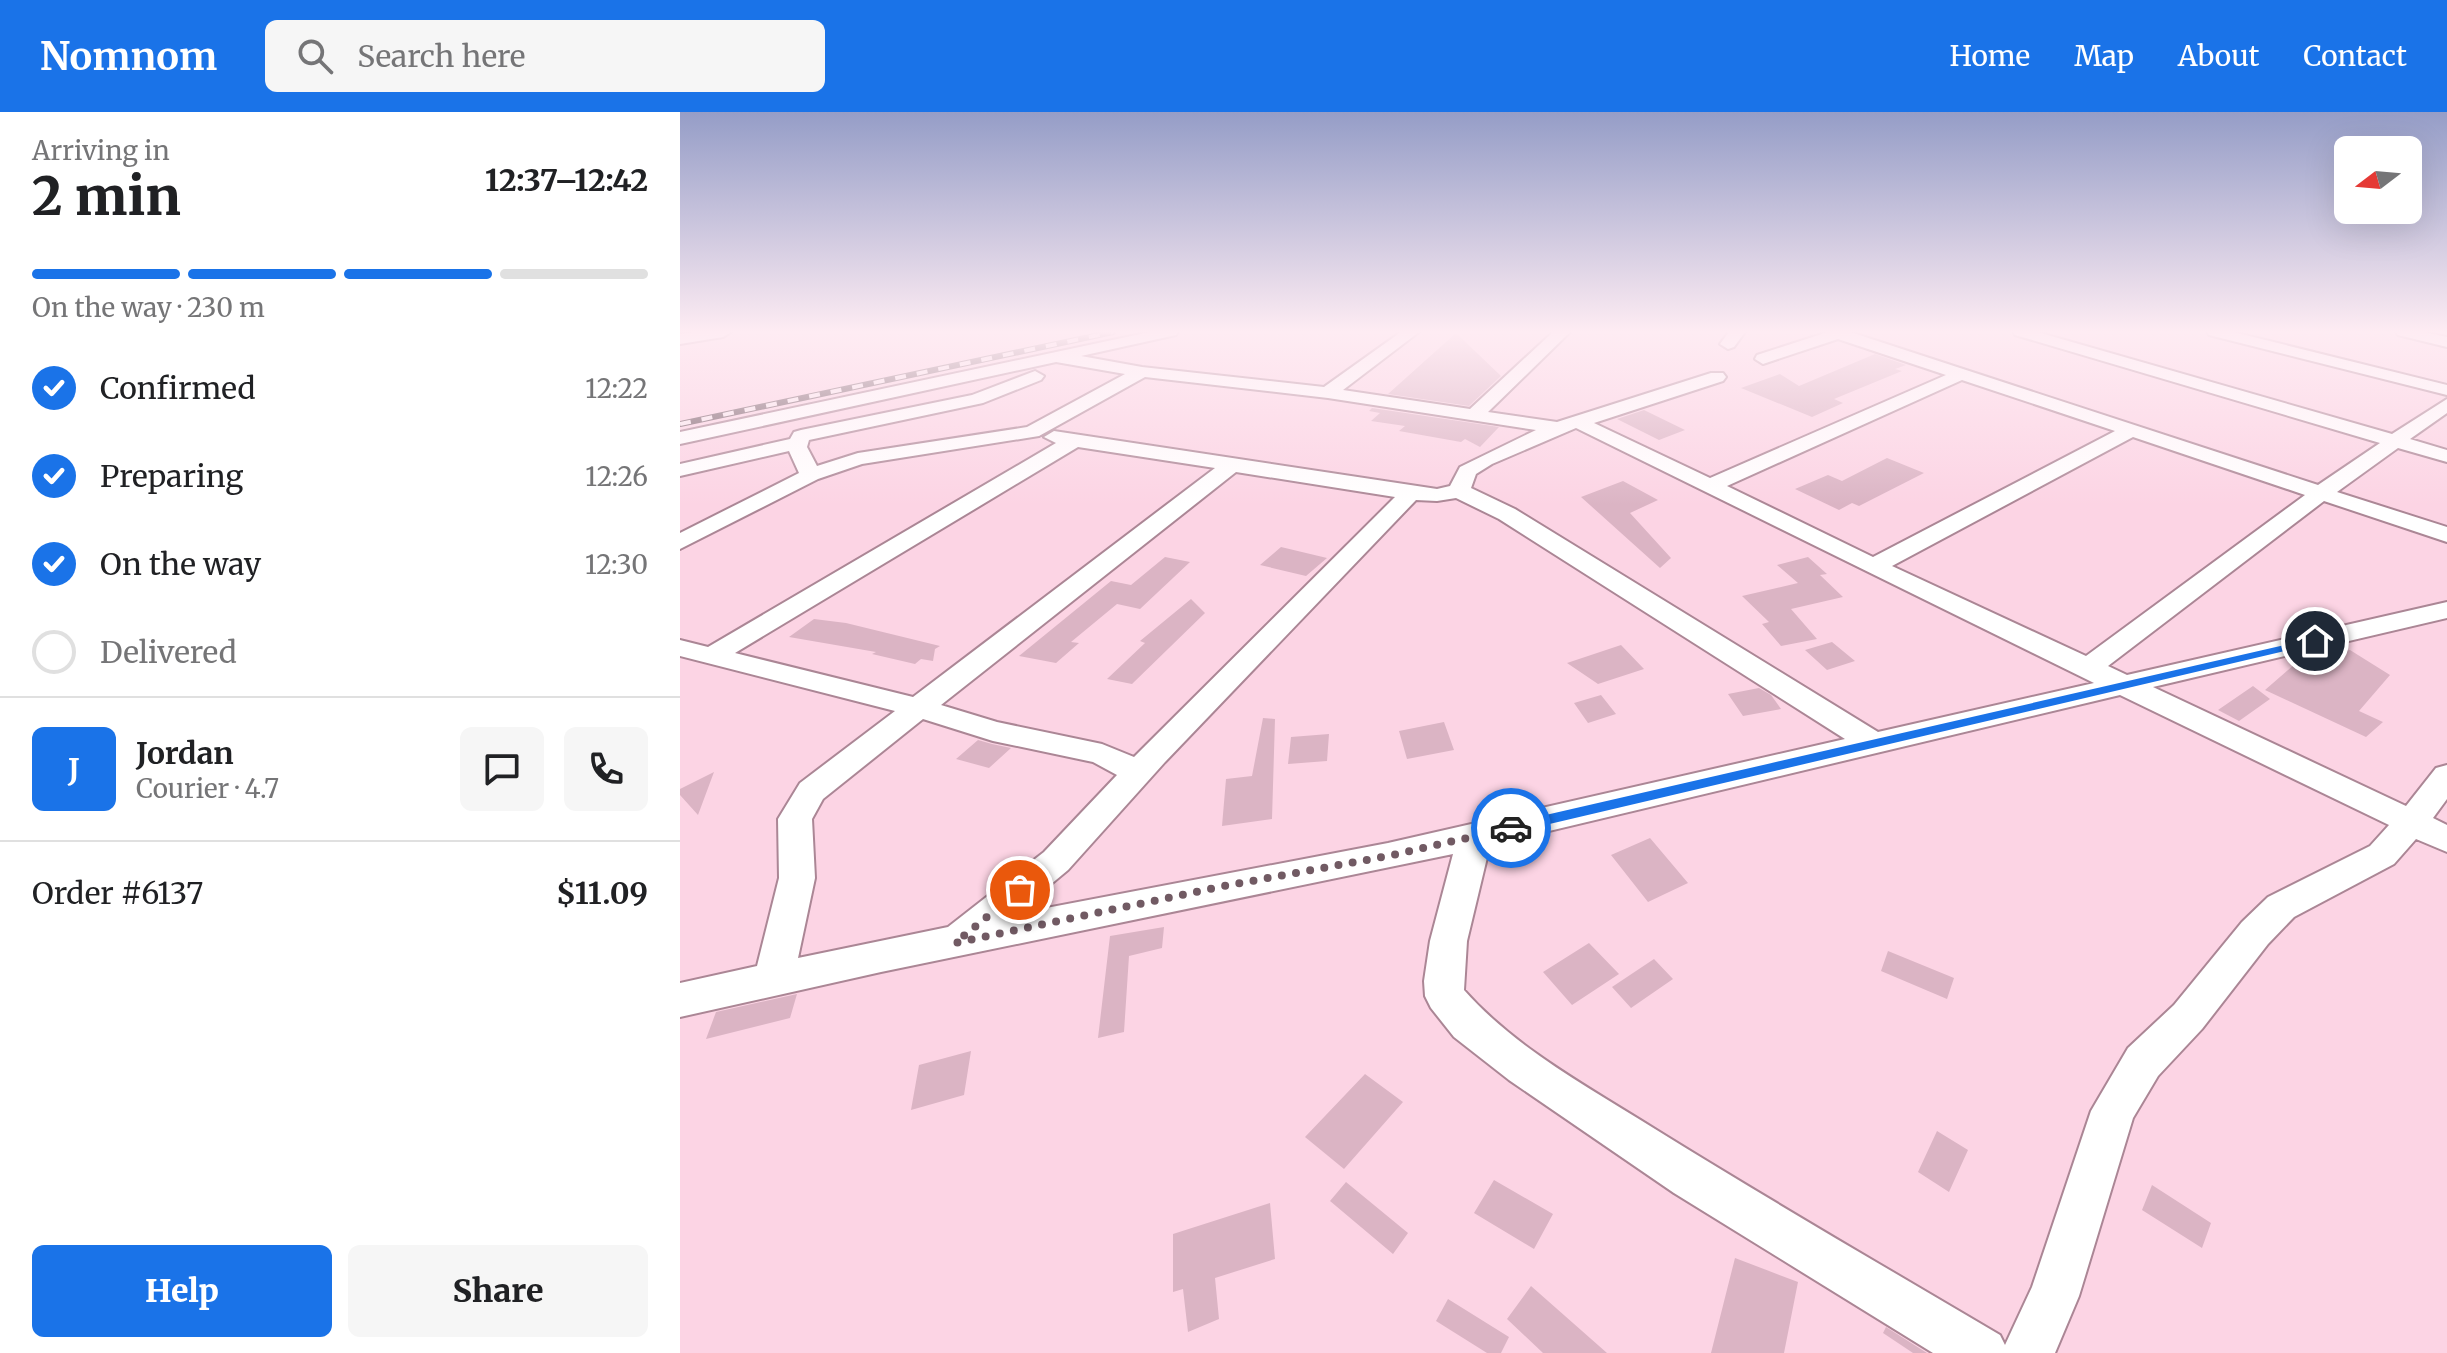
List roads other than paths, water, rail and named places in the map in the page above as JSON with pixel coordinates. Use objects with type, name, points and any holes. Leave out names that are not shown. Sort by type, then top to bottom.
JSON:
[{"type":"street","points":[[680,438],[922,390]]},
{"type":"street","points":[[811,475],[797,443],[806,434],[977,399],[996,390]]},
{"type":"street","points":[[680,542],[811,475],[858,459],[1032,432],[1109,390]]},
{"type":"street","points":[[1301,390],[1568,425],[1710,486],[2430,831]]},
{"type":"street","points":[[1328,393],[1332,390]]},
{"type":"street","points":[[1474,415],[1501,390]]},
{"type":"street","points":[[1459,491],[1467,471],[1568,425],[1677,390]]},
{"type":"street","points":[[1710,486],[1926,390]]},
{"type":"street","points":[[2009,390],[2447,535]]},
{"type":"street","points":[[2220,390],[2447,456]]},
{"type":"street","points":[[2087,669],[2320,494],[2447,404]]},
{"type":"street","points":[[1873,566],[2130,431]]},
{"type":"street","points":[[1032,432],[1411,493],[1459,491],[1507,514],[1872,742]]},
{"type":"street","points":[[713,655],[1074,441]]},
{"type":"street","points":[[680,470],[797,443]]},
{"type":"street","points":[[774,978],[797,878],[795,819],[811,791],[1231,466]]},
{"type":"street","points":[[955,943],[1056,861],[1169,740],[1411,493]]},
{"type":"street","points":[[680,1000],[774,978],[1475,836],[2447,610]]},
{"type":"street","points":[[680,648],[919,708],[993,731],[1102,754],[1139,773]]},
{"type":"street","points":[[1830,718],[1831,752]]},
{"type":"street","points":[[1102,754],[1169,740]]},
{"type":"street","points":[[2028,1353],[2054,1296],[2113,1111],[2143,1062],[2188,1017],[2255,933],[2281,907],[2430,831],[2447,776]]},
{"type":"street","points":[[1475,836],[1445,964],[1445,997],[1454,1013],[1507,1055],[1662,1160],[1982,1353]]},
{"type":"railway","points":[[680,424],[840,390]]}]
